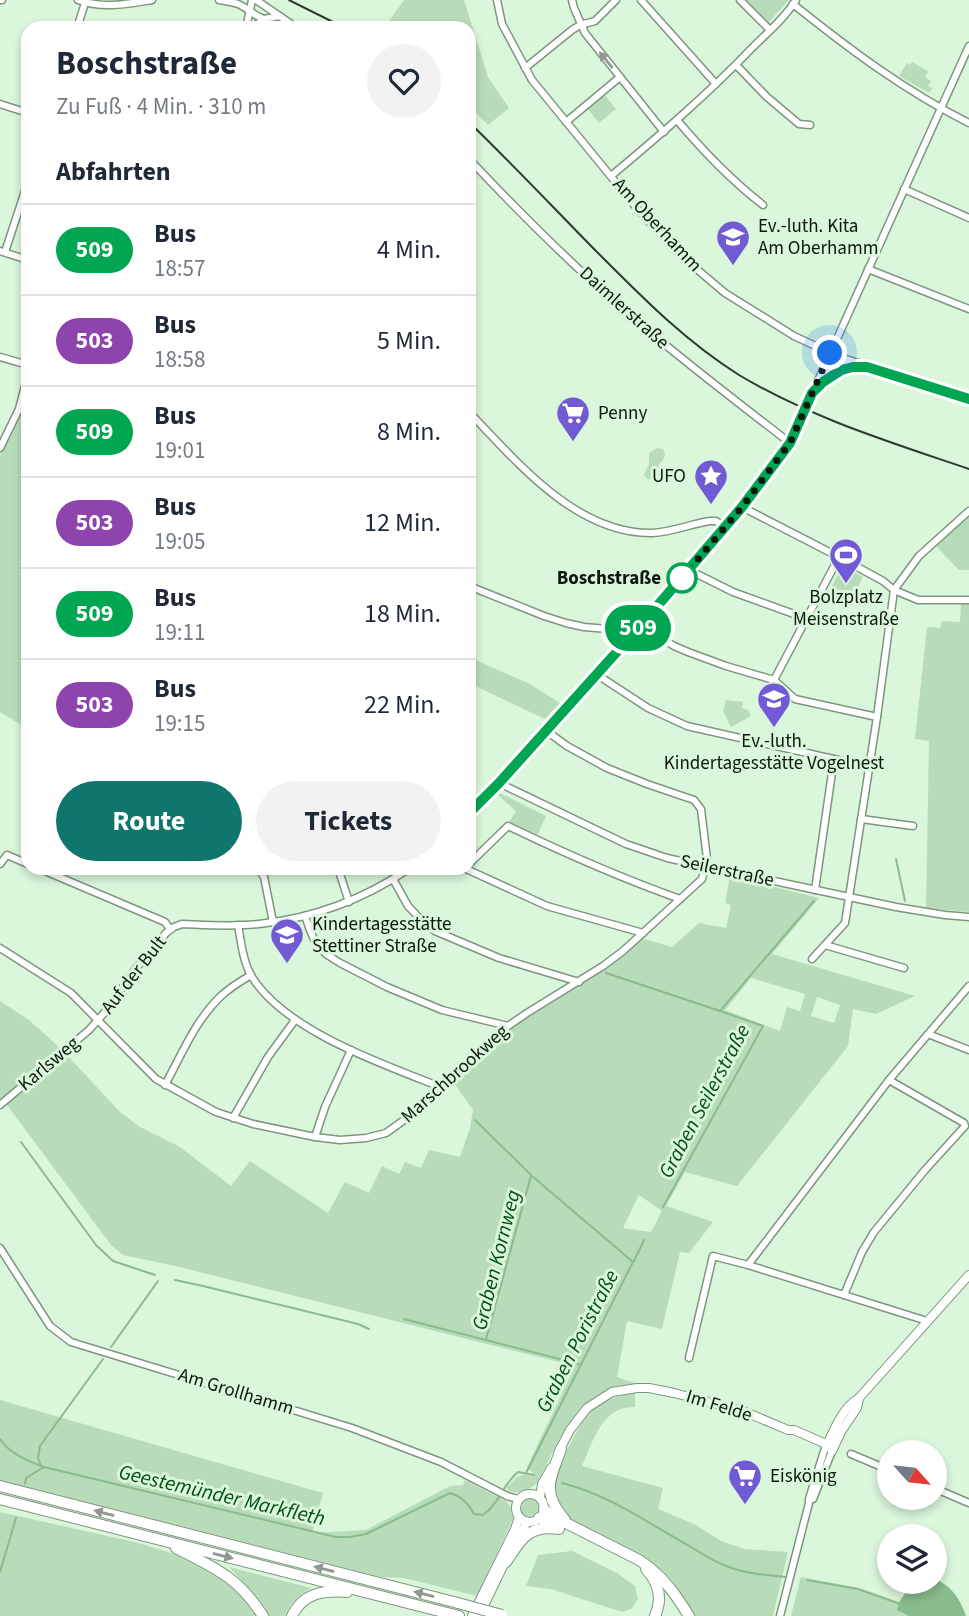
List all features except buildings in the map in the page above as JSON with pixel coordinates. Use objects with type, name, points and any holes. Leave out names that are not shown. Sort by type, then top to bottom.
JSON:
[{"type":"highway","points":[[561,1449],[552,1474],[550,1494],[552,1504],[571,1528]]},
{"type":"highway","points":[[0,1486],[505,1615]]},
{"type":"highway","points":[[0,1499],[456,1615]]},
{"type":"highway","points":[[542,1513],[636,1562],[649,1573],[659,1593],[660,1601],[655,1616]]},
{"type":"highway","points":[[506,1562],[522,1539],[536,1529],[571,1528],[651,1568],[668,1584],[689,1616]]},
{"type":"highway","points":[[156,1539],[215,1567],[229,1577],[246,1593],[263,1616]]},
{"type":"highway","points":[[292,1616],[301,1602],[320,1592],[337,1591],[385,1597]]},
{"type":"main road","points":[[829,1448],[857,1408],[859,1398],[969,1275]]},
{"type":"main road","name":"Im Felde","points":[[536,1495],[580,1415],[594,1402],[612,1392],[649,1388],[674,1393],[743,1412],[829,1448]]},
{"type":"main road","points":[[525,1494],[536,1495],[542,1513],[531,1522],[523,1519],[516,1511],[517,1501],[525,1494]]},
{"type":"main road","points":[[479,1616],[506,1562],[523,1519]]},
{"type":"main road","points":[[472,1616],[515,1529],[523,1519]]},
{"type":"street","points":[[78,21],[81,1],[119,6],[152,0]]},
{"type":"street","points":[[219,0],[236,3],[256,17],[264,19],[280,16]]},
{"type":"street","points":[[248,21],[254,0],[287,21]]},
{"type":"street","name":"Am Oberhamm","points":[[497,0],[502,24],[525,68],[566,122],[640,212],[680,255],[724,293],[794,336],[830,353],[969,400]]},
{"type":"street","points":[[572,0],[584,33],[664,132]]},
{"type":"street","points":[[525,68],[580,25],[595,21],[616,0]]},
{"type":"street","points":[[641,0],[716,84]]},
{"type":"street","points":[[740,0],[770,30]]},
{"type":"street","points":[[611,176],[716,84],[795,2],[845,46],[887,75],[940,108],[969,122]]},
{"type":"street","points":[[476,806],[689,570],[742,507],[790,443],[969,46]]},
{"type":"street","points":[[736,65],[767,97],[799,124],[810,125]]},
{"type":"street","points":[[566,122],[620,78]]},
{"type":"street","points":[[0,104],[21,111]]},
{"type":"street","points":[[677,120],[704,152],[763,205]]},
{"type":"street","name":"Daimlerstraße","points":[[476,166],[620,307],[674,353],[790,443]]},
{"type":"street","points":[[904,189],[969,218]]},
{"type":"street","points":[[21,201],[3,251],[21,257]]},
{"type":"street","points":[[868,269],[969,309]]},
{"type":"street","points":[[0,356],[21,362]]},
{"type":"street","points":[[812,393],[841,370],[867,367]]},
{"type":"street","points":[[0,448],[21,401]]},
{"type":"street","points":[[476,419],[524,469],[556,495],[594,520],[636,532],[669,531],[710,521],[716,521],[725,527]]},
{"type":"street","points":[[742,507],[883,581],[894,590],[918,600],[969,600]]},
{"type":"street","points":[[812,959],[845,923],[894,590],[919,556],[969,511]]},
{"type":"street","points":[[774,681],[839,557]]},
{"type":"street","points":[[689,570],[733,592],[806,618]]},
{"type":"street","points":[[476,589],[566,623],[608,629],[616,632],[626,642]]},
{"type":"street","points":[[641,625],[688,652],[774,681],[795,699],[877,717]]},
{"type":"street","points":[[596,674],[648,708],[687,726],[869,767]]},
{"type":"street","points":[[545,730],[567,746],[607,768],[647,785],[694,800],[701,809],[706,867]]},
{"type":"street","points":[[815,890],[835,760]]},
{"type":"street","name":"Seilerstraße","points":[[499,783],[626,844],[667,858],[850,897],[969,917]]},
{"type":"street","points":[[861,820],[913,826]]},
{"type":"street","points":[[476,857],[508,826],[584,862],[680,899]]},
{"type":"street","points":[[0,864],[7,855],[21,861]]},
{"type":"street","name":"Marschbrookweg","points":[[0,948],[71,993],[156,1079],[216,1111],[268,1128],[315,1138],[366,1138],[387,1133],[418,1110],[508,1026],[613,959],[702,879],[706,867]]},
{"type":"street","points":[[476,872],[547,906],[643,933]]},
{"type":"street","points":[[61,875],[165,922],[170,929]]},
{"type":"street","points":[[263,875],[273,922]]},
{"type":"street","points":[[340,875],[349,902]]},
{"type":"street","name":"Auf der Bult","points":[[98,1021],[139,965],[170,929],[182,924],[238,925],[305,916],[349,902],[376,890],[399,875]]},
{"type":"street","points":[[393,879],[408,906],[435,931],[499,958],[579,982]]},
{"type":"street","points":[[305,916],[316,944],[340,963],[387,987],[442,1010],[508,1026]]},
{"type":"street","points":[[238,925],[251,975],[275,1005],[295,1020],[351,1050],[440,1087]]},
{"type":"street","points":[[825,945],[904,968]]},
{"type":"street","points":[[166,1085],[196,1029],[218,999],[233,985],[251,975]]},
{"type":"street","points":[[748,1265],[890,1080],[969,986]]},
{"type":"street","points":[[233,1118],[268,1057],[295,1020]]},
{"type":"street","name":"Karlsweg","points":[[0,1105],[98,1021]]},
{"type":"street","points":[[928,1034],[969,1050]]},
{"type":"street","points":[[315,1138],[329,1097],[351,1050]]},
{"type":"street","points":[[844,1295],[862,1252],[874,1232],[965,1126],[890,1080]]},
{"type":"street","name":"Am Grollhamm","points":[[0,1248],[50,1326],[71,1342],[342,1424],[428,1457],[517,1501]]},
{"type":"street","points":[[690,1358],[713,1256],[927,1321]]},
{"type":"street","points":[[780,1616],[816,1474],[829,1448]]},
{"type":"street","points":[[851,1454],[877,1464]]},
{"type":"street","points":[[947,1493],[968,1501]]},
{"type":"shaded area","points":[[404,0],[464,0],[471,21],[389,21]]},
{"type":"shaded area","points":[[746,0],[789,0],[768,23]]},
{"type":"shaded area","points":[[476,38],[488,77],[509,108],[488,125],[476,113]]},
{"type":"shaded area","points":[[912,62],[928,71],[925,77],[931,81],[928,86],[932,88],[929,93],[899,76],[907,63],[910,65]]},
{"type":"shaded area","points":[[604,94],[616,109],[599,123],[587,108]]},
{"type":"shaded area","points":[[21,416],[21,725],[0,712],[0,455]]},
{"type":"shaded area","points":[[657,448],[663,449],[665,454],[658,465],[662,475],[659,480],[647,479],[644,474],[649,465],[649,453]]},
{"type":"shaded area","points":[[969,517],[969,570],[959,570],[936,546]]},
{"type":"shaded area","name":"Bolzplatz Meisenstraße","points":[[843,566],[863,577],[849,604],[828,593]]},
{"type":"shaded area","points":[[961,604],[969,604],[969,912],[926,908],[929,741],[915,739],[927,627],[940,628],[942,621],[960,622]]},
{"type":"shaded area","points":[[476,660],[530,684],[560,703],[545,719],[476,686]]},
{"type":"shaded area","points":[[726,700],[743,702],[742,708],[748,710],[751,716],[731,727],[723,711]]},
{"type":"shaded area","points":[[500,793],[546,816],[537,836],[509,822],[516,811],[497,794]]},
{"type":"shaded area","points":[[730,876],[819,898],[772,954],[915,996],[876,1014],[853,1009],[848,1046],[737,1186],[685,1172],[666,1206],[713,1222],[689,1253],[680,1252],[662,1329],[627,1321],[617,1377],[638,1384],[610,1389],[585,1405],[558,1442],[537,1483],[523,1491],[508,1491],[507,1487],[518,1476],[533,1476],[527,1467],[575,1366],[123,1255],[111,1245],[7,1105],[66,1054],[120,1112],[140,1127],[180,1147],[231,1186],[250,1161],[328,1213],[345,1182],[369,1193],[382,1166],[399,1174],[405,1162],[421,1168],[429,1150],[460,1157],[473,1110],[452,1080],[507,1031],[604,970],[641,938],[672,947],[699,923],[726,928],[731,905],[725,903]],"holes":[[[751,978],[805,994],[800,1011],[787,1007],[780,1031],[725,1010]],[[817,997],[840,1005],[834,1023],[811,1016]],[[639,1195],[662,1211],[651,1232],[623,1228]]]},
{"type":"shaded area","points":[[0,1001],[29,1020],[61,1049],[0,1101]]},
{"type":"shaded area","points":[[635,1393],[635,1407],[614,1412],[607,1419],[595,1436],[582,1466],[663,1488],[658,1509],[694,1524],[721,1541],[745,1549],[788,1552],[773,1616],[695,1616],[673,1581],[663,1571],[630,1549],[572,1520],[558,1508],[553,1485],[560,1462],[583,1420],[604,1402]]},
{"type":"shaded area","points":[[0,1400],[323,1493],[312,1533],[366,1530],[450,1486],[463,1485],[465,1480],[507,1502],[513,1519],[477,1596],[404,1578],[381,1577],[0,1480]]},
{"type":"shaded area","points":[[529,1497],[536,1500],[539,1507],[536,1514],[529,1517],[522,1514],[519,1507],[522,1500]]},
{"type":"shaded area","points":[[0,1512],[130,1541],[188,1560],[228,1583],[256,1616],[0,1616]]},
{"type":"shaded area","points":[[572,1551],[617,1573],[635,1586],[638,1599],[631,1609],[622,1612],[551,1589],[526,1586],[538,1555]]},
{"type":"shaded area","points":[[229,1567],[311,1588],[295,1599],[285,1616],[269,1616],[258,1598]]},
{"type":"shaded area","points":[[801,1577],[859,1588],[899,1602],[898,1610],[909,1616],[791,1616]]},
{"type":"shaded area","points":[[947,1586],[955,1594],[966,1616],[909,1616],[897,1610],[905,1594],[947,1594]]},
{"type":"waterway","points":[[896,859],[905,901]]},
{"type":"waterway","name":"Graben Seilerstraße","points":[[663,1207],[763,1026],[720,1011],[814,901]]},
{"type":"waterway","points":[[606,973],[720,1011]]},
{"type":"waterway","name":"Graben Poristraße","points":[[475,1120],[532,1176],[633,1262],[526,1473]]},
{"type":"waterway","points":[[21,1142],[96,1245],[113,1261],[155,1275]]},
{"type":"waterway","name":"Graben Kornweg","points":[[486,1339],[531,1176]]},
{"type":"waterway","name":"Graben Seilerstraße","points":[[634,1261],[644,1240]]},
{"type":"waterway","points":[[175,1280],[358,1324],[369,1329]]},
{"type":"waterway","points":[[111,1347],[158,1281]]},
{"type":"waterway","name":"Graben Kornweg","points":[[404,1319],[579,1364]]},
{"type":"waterway","points":[[41,1466],[38,1458],[40,1446],[103,1359]]},
{"type":"waterway","name":"Geestemünder Markfleth","points":[[0,1439],[14,1453],[44,1467],[336,1537],[366,1534],[450,1493],[464,1501],[474,1514],[483,1515],[518,1472],[534,1475]]},
{"type":"waterway","points":[[25,1484],[26,1478],[44,1467]]},
{"type":"waterway","name":"Geestemünder Markfleth","points":[[562,1483],[613,1502],[724,1565],[750,1573],[787,1577]]},
{"type":"waterway","points":[[0,1572],[16,1518]]},
{"type":"waterway","name":"Geestemünder Markfleth","points":[[807,1580],[858,1589],[900,1604]]},
{"type":"railway","points":[[289,0],[331,21]]},
{"type":"railway","points":[[476,129],[644,298],[718,361],[766,390],[823,417],[969,469]]},
{"type":"bus line","name":"509","points":[[476,806],[641,625],[742,507],[790,443],[812,393],[823,382],[841,370],[867,367],[969,399]]},
{"type":"place","name":"Ev.-luth. Kita Am Oberhamm","points":[[733,267]]},
{"type":"place","name":"Penny","points":[[573,443]]},
{"type":"place","name":"UFO","points":[[711,506]]},
{"type":"place","name":"Boschstraße","points":[[682,578]]},
{"type":"place","name":"Bolzplatz Meisenstraße","points":[[846,585]]},
{"type":"place","name":"Ev.-luth. Kindertagesstätte Vogelnest","points":[[774,729]]},
{"type":"place","name":"Kindertagesstätte Stettiner Straße","points":[[287,965]]},
{"type":"place","name":"Eiskönig","points":[[745,1506]]},
{"type":"route","points":[[682,578],[742,507],[790,443],[830,353]]}]
